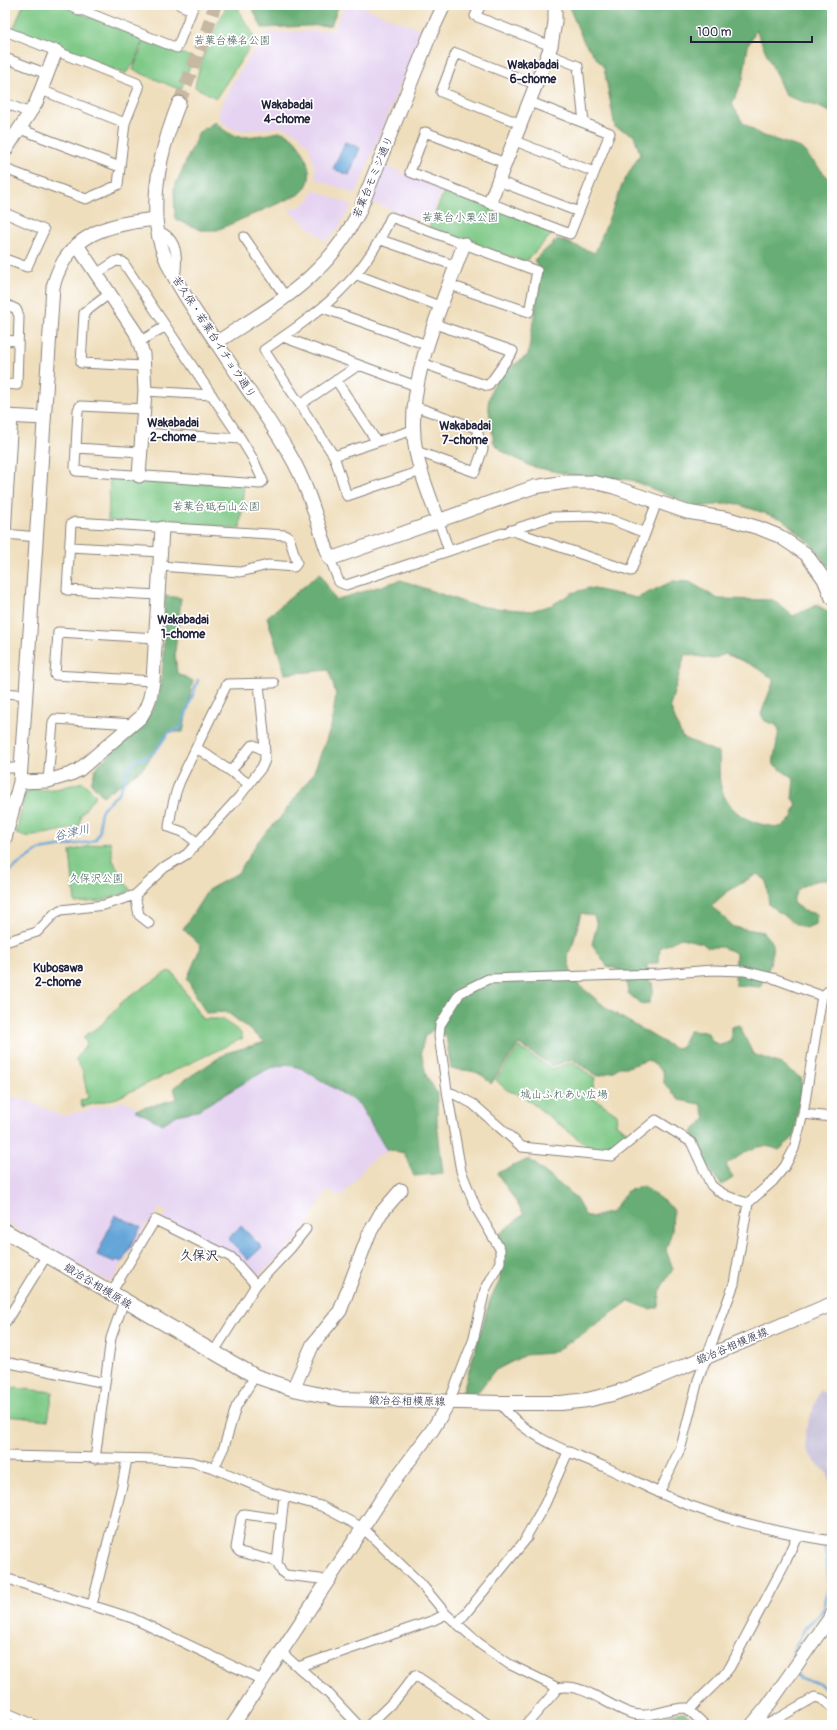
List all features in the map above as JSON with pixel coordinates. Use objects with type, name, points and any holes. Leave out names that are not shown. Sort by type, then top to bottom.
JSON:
[{"type":"main road","name":"鍛冶谷相模原線","points":[[5,1231],[255,1376],[293,1389],[340,1399],[561,1403],[600,1397],[649,1381],[832,1304]]},
{"type":"street","points":[[77,6],[177,48],[193,8],[180,5]]},
{"type":"street","name":"若葉台モミジ通り","points":[[216,343],[303,283],[329,258],[348,233],[360,212],[430,34],[444,5]]},
{"type":"street","points":[[481,5],[475,16],[550,50],[578,66],[584,123]]},
{"type":"street","points":[[490,202],[550,50],[556,22],[555,5]]},
{"type":"street","points":[[5,31],[137,83],[139,88],[125,123],[118,185],[86,199],[5,169]]},
{"type":"street","points":[[6,149],[30,113],[41,90],[56,51]]},
{"type":"street","points":[[521,124],[441,92],[456,53],[536,85]]},
{"type":"street","points":[[5,58],[47,74]]},
{"type":"street","points":[[41,90],[125,123]]},
{"type":"street","points":[[505,164],[425,132],[410,172],[570,234],[610,133],[530,102]]},
{"type":"street","points":[[5,103],[30,113]]},
{"type":"street","name":"苦久保・若葉台イチョウ通り","points":[[179,103],[166,137],[160,159],[156,194],[157,225],[164,253],[175,278],[291,456],[309,499],[330,559]]},
{"type":"street","points":[[20,129],[120,167]]},
{"type":"street","points":[[514,141],[594,172]]},
{"type":"street","points":[[498,181],[579,212]]},
{"type":"street","points":[[5,213],[44,230],[27,267],[5,258]]},
{"type":"street","points":[[421,471],[348,496],[334,456],[264,350],[323,308],[357,275],[381,240],[391,217],[537,271],[529,312],[450,285]]},
{"type":"street","points":[[5,838],[20,782],[54,286],[60,267],[77,245],[93,234],[110,226],[157,225]]},
{"type":"street","points":[[244,237],[285,296]]},
{"type":"street","points":[[381,240],[456,266]]},
{"type":"street","points":[[449,551],[421,471],[416,451],[413,430],[414,406],[416,386],[422,363],[464,244]]},
{"type":"street","points":[[77,245],[130,325],[139,342],[144,366],[145,392],[139,476]]},
{"type":"street","points":[[96,274],[116,261],[124,262],[241,439],[264,479],[262,483],[78,473],[75,467],[78,410],[82,405],[144,409]]},
{"type":"street","points":[[357,275],[442,307]]},
{"type":"street","points":[[109,294],[84,313],[81,363],[144,366]]},
{"type":"street","points":[[5,304],[16,309],[18,312],[18,385],[5,384]]},
{"type":"street","points":[[323,308],[428,345]]},
{"type":"street","points":[[422,363],[488,386],[514,351],[435,324]]},
{"type":"street","points":[[139,342],[166,326]]},
{"type":"street","points":[[283,337],[416,386]]},
{"type":"street","points":[[5,340],[17,341]]},
{"type":"street","points":[[301,404],[359,365]]},
{"type":"street","points":[[336,380],[377,442]]},
{"type":"street","points":[[145,392],[212,395]]},
{"type":"street","points":[[414,406],[476,428],[484,449],[475,472],[416,451]]},
{"type":"street","points":[[37,537],[6,534],[9,416],[44,418]]},
{"type":"street","points":[[334,456],[413,430]]},
{"type":"street","points":[[142,433],[241,439]]},
{"type":"street","points":[[76,448],[141,452]]},
{"type":"street","points":[[646,533],[612,520],[591,516],[551,517],[346,585],[339,582],[330,559],[439,522],[534,486],[593,482],[614,487],[687,512],[729,519],[779,536],[806,554],[824,579],[832,598]]},
{"type":"street","points":[[510,530],[631,571],[657,502]]},
{"type":"street","points":[[158,596],[67,590],[71,524],[75,522],[286,535],[290,540],[297,563],[294,567],[268,565],[240,572],[160,566]]},
{"type":"street","points":[[20,782],[48,781],[64,777],[79,770],[134,724],[147,708],[151,698],[153,681],[162,528]]},
{"type":"street","points":[[70,547],[161,552]]},
{"type":"street","points":[[153,681],[56,675],[58,632],[155,638]]},
{"type":"street","points":[[198,843],[177,829],[169,826],[174,795],[227,684],[274,683]]},
{"type":"street","points":[[5,942],[37,932],[55,913],[61,910],[104,905],[136,895],[164,868],[187,854],[198,843],[249,784],[264,764],[265,751],[259,684]]},
{"type":"street","points":[[5,693],[27,695]]},
{"type":"street","points":[[48,781],[53,722],[55,719],[134,724]]},
{"type":"street","points":[[231,771],[251,746],[254,745],[265,751]]},
{"type":"street","points":[[197,748],[249,784]]},
{"type":"street","points":[[5,768],[21,768]]},
{"type":"street","points":[[136,895],[138,915],[149,923]]},
{"type":"street","points":[[233,1725],[391,1485],[433,1430],[449,1402],[473,1341],[483,1295],[500,1262],[500,1249],[477,1210],[461,1171],[448,1097],[439,1036],[440,1025],[460,993],[488,979],[660,974],[713,970],[744,971],[773,978],[822,996]]},
{"type":"street","points":[[659,1493],[681,1447],[695,1391],[734,1284],[748,1203],[773,1181],[785,1166],[794,1149],[803,1114],[822,996],[832,988]]},
{"type":"street","points":[[448,1097],[451,1093],[473,1104],[522,1147],[612,1156],[656,1120],[691,1142],[711,1185],[715,1189],[727,1197],[748,1203]]},
{"type":"street","points":[[803,1114],[832,1117]]},
{"type":"street","points":[[293,1389],[313,1344],[340,1310],[369,1234],[381,1213],[401,1190]]},
{"type":"street","points":[[111,1293],[155,1220],[231,1257],[256,1285]]},
{"type":"street","points":[[213,1353],[256,1285],[290,1249],[306,1229]]},
{"type":"street","points":[[5,1323],[47,1255]]},
{"type":"street","points":[[95,1459],[111,1338],[124,1301]]},
{"type":"street","points":[[5,1362],[105,1383]]},
{"type":"street","points":[[214,1468],[224,1447],[236,1407],[255,1376]]},
{"type":"street","points":[[500,1403],[508,1413],[533,1434],[568,1452],[659,1493],[705,1510],[797,1535],[832,1541]]},
{"type":"street","points":[[457,1624],[526,1538],[545,1504],[568,1452]]},
{"type":"street","points":[[5,1456],[192,1462],[214,1468],[284,1496],[321,1506],[363,1528],[422,1585],[446,1614],[480,1644],[509,1664],[558,1688],[564,1687],[576,1689],[634,1714],[646,1715],[685,1708],[690,1710],[705,1725]]},
{"type":"street","points":[[92,1605],[122,1486],[127,1459]]},
{"type":"street","points":[[284,1496],[276,1561],[282,1572],[286,1575],[320,1579],[328,1582]]},
{"type":"street","points":[[276,1561],[240,1552],[236,1548],[241,1518],[244,1514],[280,1519]]},
{"type":"street","points":[[690,1710],[700,1697],[721,1679],[730,1667],[786,1561],[797,1535]]},
{"type":"street","points":[[5,1578],[132,1618],[262,1680]]},
{"type":"street","points":[[298,1666],[434,1620],[446,1614]]},
{"type":"street","points":[[754,1723],[788,1678],[832,1615]]},
{"type":"street","points":[[280,1652],[327,1692],[358,1725]]},
{"type":"street","points":[[369,1725],[397,1698],[415,1675],[489,1725]]},
{"type":"street","points":[[526,1725],[558,1688]]},
{"type":"street","points":[[754,1723],[768,1724],[773,1722],[813,1698],[822,1699],[832,1707]]},
{"type":"street","points":[[5,1712],[36,1725]]},
{"type":"shaded area","points":[[344,5],[357,5],[422,30],[356,194],[316,179],[315,167],[309,146],[297,133],[282,127],[245,131],[229,128],[220,120],[219,110],[233,82],[265,33],[334,30]]},
{"type":"shaded area","points":[[381,165],[443,187],[429,223],[367,201]]},
{"type":"shaded area","points":[[314,190],[352,205],[339,227],[326,241],[288,210],[303,205],[310,198]]},
{"type":"shaded area","points":[[284,1053],[367,1093],[394,1149],[379,1155],[368,1164],[342,1196],[327,1191],[299,1236],[274,1263],[256,1276],[251,1275],[234,1255],[189,1231],[164,1221],[164,1217],[167,1212],[160,1208],[150,1224],[147,1223],[113,1280],[107,1281],[5,1222],[5,1094],[33,1103],[62,1116],[125,1101],[155,1118]]},
{"type":"shaded area","points":[[820,1390],[832,1398],[832,1486],[827,1473],[814,1461],[806,1448],[805,1431]]},
{"type":"green space","points":[[23,5],[60,5],[143,39],[134,64],[125,74],[13,30]]},
{"type":"green space","name":"若葉台榛名公園","points":[[227,5],[238,5],[241,15],[252,31],[254,41],[216,98],[195,87],[200,65],[212,35]]},
{"type":"green space","points":[[251,5],[339,5],[331,25],[262,28]]},
{"type":"green space","points":[[568,5],[832,5],[832,113],[785,95],[756,30],[748,46],[743,79],[732,104],[743,123],[761,135],[801,148],[832,182],[832,567],[828,566],[811,544],[782,519],[734,503],[696,507],[631,480],[571,475],[530,466],[502,451],[494,443],[488,404],[492,388],[500,375],[528,355],[541,272],[534,260],[558,239],[595,253],[622,185],[640,154],[634,135],[615,127],[604,68],[584,42]]},
{"type":"green space","points":[[145,39],[193,58],[181,90],[133,70]]},
{"type":"green space","points":[[215,122],[228,133],[240,137],[281,132],[293,138],[306,158],[308,166],[309,179],[304,189],[300,194],[217,230],[201,230],[175,219],[174,188],[199,132]]},
{"type":"green space","name":"若葉台小栗公園","points":[[445,189],[555,231],[525,262],[429,228]]},
{"type":"green space","name":"若葉台砥石山公園","points":[[110,478],[244,485],[240,529],[108,520]]},
{"type":"green space","points":[[320,573],[335,600],[401,580],[469,604],[531,611],[552,605],[572,593],[589,588],[637,598],[673,581],[690,582],[718,599],[773,600],[793,616],[817,605],[832,614],[832,880],[812,882],[802,886],[795,894],[793,903],[804,911],[817,914],[816,924],[805,928],[794,923],[769,905],[766,880],[757,874],[727,892],[711,906],[734,927],[763,932],[773,944],[770,965],[760,987],[735,985],[736,953],[722,947],[707,947],[702,943],[681,938],[660,948],[659,963],[647,965],[648,979],[652,983],[653,990],[649,1003],[641,1004],[628,993],[625,972],[607,966],[592,944],[597,925],[594,916],[581,913],[573,944],[567,956],[573,980],[609,1010],[674,1048],[682,1047],[689,1031],[707,1032],[713,1042],[721,1045],[731,1041],[731,1027],[739,1025],[753,1054],[781,1064],[802,1079],[794,1137],[779,1150],[764,1146],[751,1149],[739,1156],[726,1165],[733,1178],[722,1185],[713,1175],[692,1132],[706,1118],[700,1104],[679,1100],[664,1083],[663,1071],[648,1060],[628,1067],[619,1067],[614,1071],[598,1076],[572,1059],[552,1066],[519,1044],[491,1084],[487,1079],[478,1073],[451,1069],[446,1036],[434,1029],[425,1036],[421,1051],[426,1075],[437,1093],[437,1123],[443,1173],[414,1176],[404,1153],[386,1149],[359,1104],[303,1069],[287,1064],[268,1069],[196,1111],[177,1115],[162,1124],[135,1110],[177,1099],[174,1087],[226,1053],[265,1042],[227,1012],[206,1013],[187,979],[201,946],[183,929],[208,890],[238,873],[259,840],[280,818],[313,774],[331,727],[336,695],[329,670],[285,674],[267,617]],"holes":[[[685,654],[713,659],[725,654],[757,668],[774,680],[761,714],[765,721],[776,725],[779,730],[773,764],[794,779],[792,799],[797,804],[791,819],[781,827],[752,821],[736,812],[725,797],[721,787],[719,753],[682,737],[670,706]]]},
{"type":"green space","points":[[165,596],[181,598],[175,652],[177,673],[193,681],[183,732],[169,732],[143,768],[103,796],[91,783],[96,767],[139,727],[157,703],[163,666]]},
{"type":"green space","points":[[83,782],[96,795],[81,815],[79,827],[29,837],[16,834],[25,793],[31,790],[56,789]]},
{"type":"green space","name":"久保沢公園","points":[[110,841],[113,860],[131,891],[102,901],[75,903],[70,851]]},
{"type":"green space","points":[[168,971],[173,973],[202,1019],[222,1019],[240,1032],[243,1038],[117,1098],[82,1107],[80,1101],[88,1098],[82,1069],[75,1060],[87,1044],[83,1037],[101,1025],[123,1001]]},
{"type":"green space","name":"城山ふれあい広場","points":[[519,1047],[552,1069],[572,1062],[595,1078],[591,1096],[617,1114],[616,1124],[631,1134],[611,1153],[591,1149],[524,1097],[507,1090],[496,1080]]},
{"type":"green space","points":[[529,1159],[575,1197],[585,1215],[593,1217],[612,1212],[627,1191],[643,1186],[673,1208],[672,1231],[666,1250],[673,1269],[661,1288],[658,1307],[649,1309],[629,1301],[578,1337],[551,1353],[525,1355],[494,1371],[475,1396],[462,1394],[490,1300],[500,1280],[496,1237],[524,1214],[497,1173]]},
{"type":"green space","points":[[5,1387],[53,1392],[48,1420],[5,1416]]},
{"type":"green space","points":[[683,1712],[692,1719],[687,1725],[645,1725],[648,1719]]},
{"type":"water","points":[[345,142],[360,148],[349,175],[333,169]]},
{"type":"water","points":[[115,1215],[141,1227],[122,1262],[117,1260],[115,1262],[97,1255]]},
{"type":"water","points":[[241,1226],[262,1247],[248,1260],[228,1238]]},
{"type":"waterway","name":"谷津川","points":[[5,874],[39,850],[90,842],[96,839],[100,830],[100,816],[103,808],[119,793],[129,768],[135,761],[152,754],[169,732],[181,728],[198,680]]},
{"type":"waterway","points":[[826,1537],[828,1530],[832,1528]]},
{"type":"waterway","points":[[793,1661],[793,1651],[805,1628],[824,1609],[829,1582],[825,1542]]},
{"type":"waterway","points":[[796,1674],[800,1679],[818,1682],[832,1696]]},
{"type":"tunnel","points":[[179,103],[206,33],[215,5]]},
{"type":"district","name":"Wakabadai 6-chome","points":[[533,72]]},
{"type":"district","name":"Wakabadai 4-chome","points":[[287,112]]},
{"type":"district","name":"Wakabadai 2-chome","points":[[173,430]]},
{"type":"district","name":"Wakabadai 7-chome","points":[[465,433]]},
{"type":"district","name":"Wakabadai 1-chome","points":[[183,627]]},
{"type":"district","name":"Kubosawa 2-chome","points":[[58,975]]},
{"type":"district","name":"久保沢","points":[[199,1256]]}]
